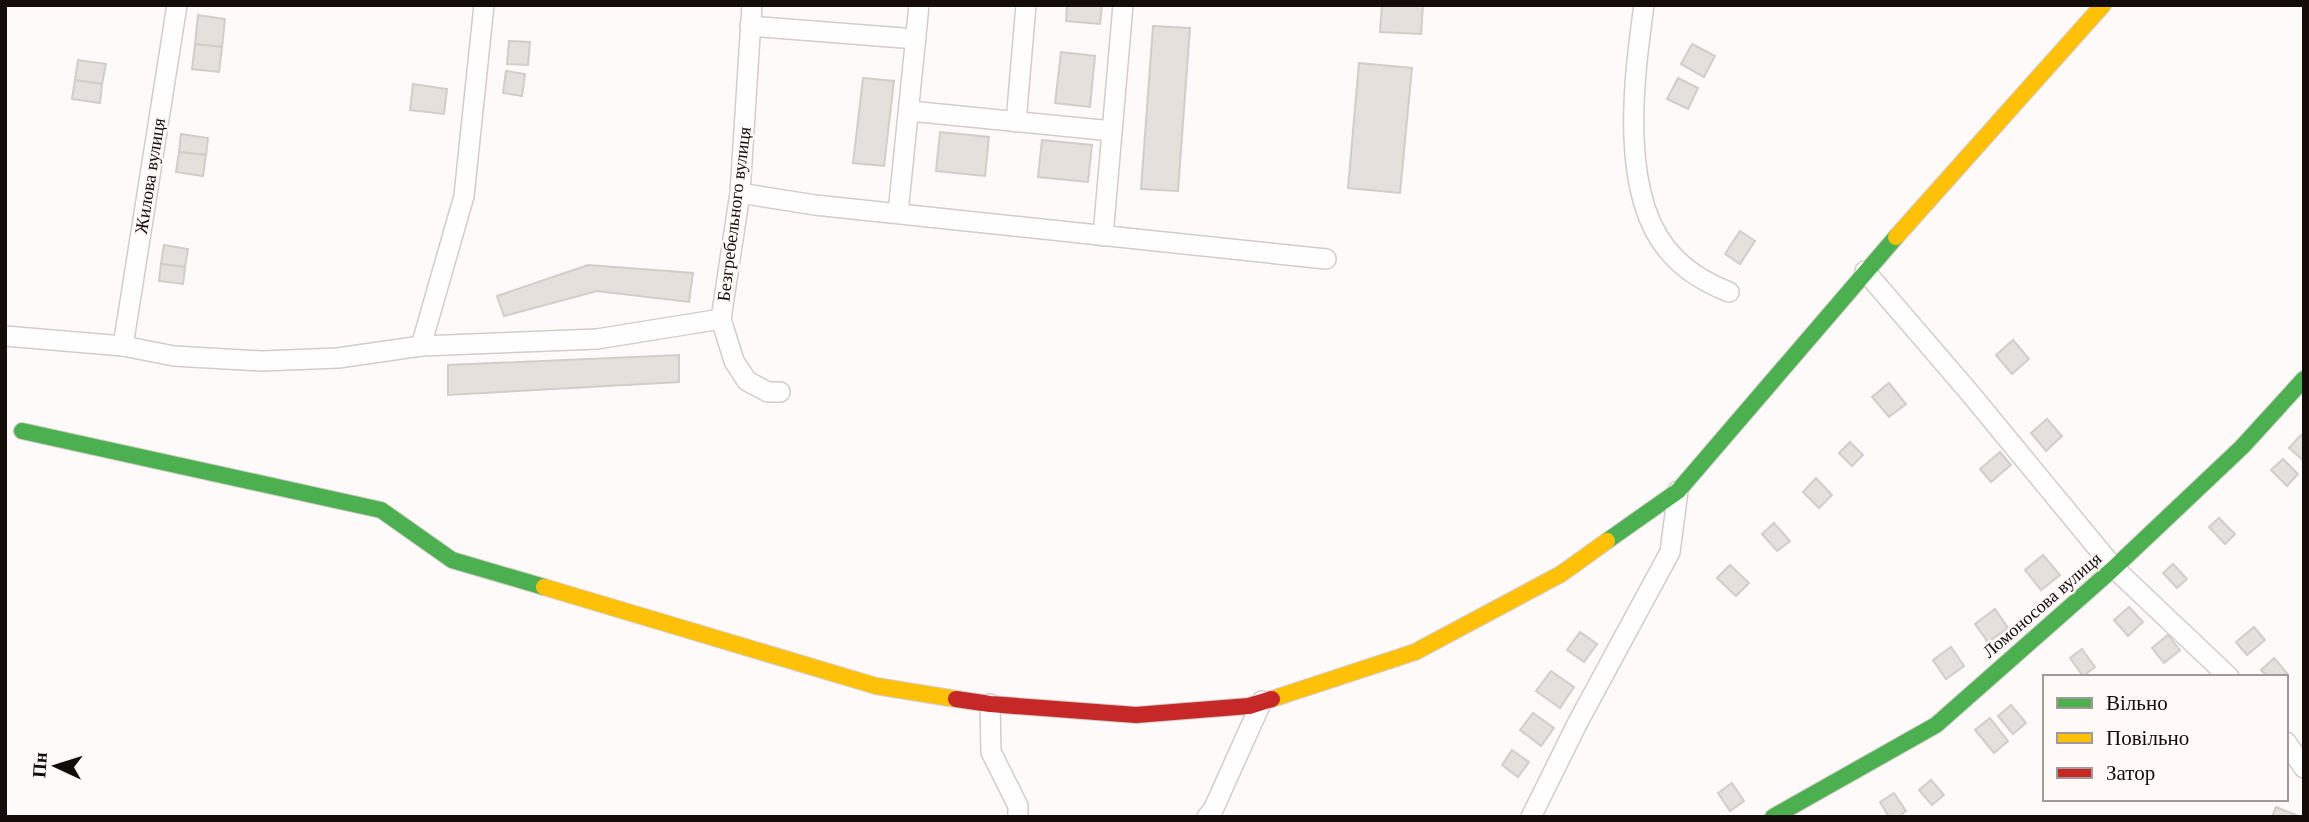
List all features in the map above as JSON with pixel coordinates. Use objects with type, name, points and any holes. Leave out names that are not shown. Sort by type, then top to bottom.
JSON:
[{"type":"street","name":"Жилова вулиця","points":[[123,346],[177,5]]},
{"type":"street","points":[[421,346],[464,195],[484,5]]},
{"type":"street","name":"Безгребельного вулиця","points":[[752,5],[740,193],[722,319],[734,361],[747,381],[768,392],[780,392]]},
{"type":"street","points":[[898,213],[919,5]]},
{"type":"street","points":[[1016,122],[1026,5]]},
{"type":"street","points":[[1103,236],[1123,5]]},
{"type":"street","points":[[1644,5],[1636,59],[1633,154],[1649,220],[1673,257],[1706,283],[1729,292]]},
{"type":"street","points":[[22,431],[381,510],[452,560],[876,686],[990,704],[1136,715],[1249,706],[1415,652],[1561,574],[1678,491],[1864,271],[2103,5]]},
{"type":"street","points":[[750,26],[916,38]]},
{"type":"street","points":[[910,111],[1112,131]]},
{"type":"street","points":[[740,193],[815,205],[1326,259]]},
{"type":"street","points":[[1864,271],[1969,392],[2114,568],[2227,675]]},
{"type":"street","points":[[5,336],[123,346],[174,356],[262,361],[338,358],[421,346],[597,339],[722,319]]},
{"type":"street","name":"Ломоносова вулиця","points":[[1773,817],[1936,725],[2114,568],[2242,447],[2304,379]]},
{"type":"street","points":[[1531,817],[1578,722],[1670,552],[1678,491]]},
{"type":"street","points":[[1208,817],[1262,701]]},
{"type":"street","points":[[990,704],[991,752],[1018,806],[1018,817]]},
{"type":"street","points":[[2288,745],[2304,768]]},
{"type":"building","points":[[1067,5],[1102,5],[1100,24],[1066,21]]},
{"type":"building","points":[[1382,5],[1423,5],[1421,34],[1380,32]]},
{"type":"building","points":[[198,15],[225,19],[222,47],[195,44]]},
{"type":"building","points":[[1153,26],[1190,28],[1178,191],[1141,189]]},
{"type":"building","points":[[509,41],[530,42],[528,65],[507,64]]},
{"type":"building","points":[[195,44],[222,47],[219,72],[192,69]]},
{"type":"building","points":[[1692,44],[1715,56],[1704,77],[1681,64]]},
{"type":"building","points":[[1061,52],[1095,56],[1090,107],[1055,103]]},
{"type":"building","points":[[78,60],[106,64],[102,84],[75,80]]},
{"type":"building","points":[[1359,63],[1412,68],[1400,193],[1348,188]]},
{"type":"building","points":[[506,71],[525,74],[522,96],[503,93]]},
{"type":"building","points":[[863,78],[894,81],[884,166],[853,163]]},
{"type":"building","points":[[1678,78],[1698,88],[1688,109],[1667,99]]},
{"type":"building","points":[[75,80],[102,84],[100,103],[72,99]]},
{"type":"building","points":[[413,84],[447,89],[444,114],[410,110]]},
{"type":"building","points":[[940,132],[989,137],[985,176],[936,171]]},
{"type":"building","points":[[181,134],[208,138],[206,155],[179,152]]},
{"type":"building","points":[[1042,140],[1092,145],[1088,182],[1038,177]]},
{"type":"building","points":[[179,152],[206,155],[203,176],[176,172]]},
{"type":"building","points":[[1740,231],[1755,241],[1740,264],[1725,254]]},
{"type":"building","points":[[164,245],[188,249],[185,267],[161,264]]},
{"type":"building","points":[[161,264],[185,267],[183,284],[159,281]]},
{"type":"building","points":[[588,265],[693,273],[689,302],[597,291],[504,316],[497,296]]},
{"type":"building","points":[[2013,340],[2029,359],[2012,374],[1996,355]]},
{"type":"building","points":[[679,355],[679,382],[448,395],[448,365]]},
{"type":"building","points":[[1889,383],[1906,404],[1889,417],[1872,397]]},
{"type":"building","points":[[2047,419],[2062,436],[2046,451],[2031,433]]},
{"type":"building","points":[[2301,435],[2304,438],[2304,461],[2289,448]]},
{"type":"building","points":[[1850,442],[1863,455],[1852,466],[1839,453]]},
{"type":"building","points":[[2000,452],[2011,465],[1991,482],[1980,469]]},
{"type":"building","points":[[2283,459],[2298,474],[2287,486],[2271,470]]},
{"type":"building","points":[[1816,478],[1832,495],[1819,508],[1803,492]]},
{"type":"building","points":[[2219,518],[2235,534],[2225,544],[2209,527]]},
{"type":"building","points":[[1774,523],[1790,541],[1777,551],[1762,534]]},
{"type":"building","points":[[2043,555],[2060,575],[2041,590],[2025,570]]},
{"type":"building","points":[[2173,564],[2187,579],[2177,588],[2163,573]]},
{"type":"building","points":[[1730,565],[1749,583],[1736,596],[1717,578]]},
{"type":"building","points":[[2129,607],[2143,622],[2128,636],[2114,620]]},
{"type":"building","points":[[1995,609],[2008,628],[1988,642],[1975,624]]},
{"type":"building","points":[[2254,627],[2265,640],[2247,655],[2236,642]]},
{"type":"building","points":[[1580,632],[1597,644],[1584,662],[1567,650]]},
{"type":"building","points":[[2168,635],[2180,650],[2164,663],[2152,648]]},
{"type":"building","points":[[1951,647],[1964,666],[1946,679],[1933,660]]},
{"type":"building","points":[[2082,649],[2095,667],[2082,675],[2070,658]]},
{"type":"building","points":[[2274,658],[2287,673],[2266,675],[2261,670]]},
{"type":"building","points":[[1551,671],[1574,687],[1560,708],[1536,691]]},
{"type":"building","points":[[2011,705],[2026,723],[2013,734],[1998,716]]},
{"type":"building","points":[[1533,713],[1554,728],[1541,746],[1520,730]]},
{"type":"building","points":[[1990,718],[2008,741],[1994,753],[1975,730]]},
{"type":"building","points":[[1512,750],[1529,762],[1518,777],[1502,765]]},
{"type":"building","points":[[1931,780],[1944,795],[1932,805],[1919,790]]},
{"type":"building","points":[[1732,783],[1744,801],[1730,811],[1718,793]]},
{"type":"building","points":[[1894,793],[1906,811],[1898,817],[1889,817],[1880,802]]},
{"type":"building","points":[[2276,807],[2296,815],[2296,817],[2272,817]]},
{"type":"traffic: fast","points":[[1607,541],[1678,491],[1896,237]]},
{"type":"traffic: fast","points":[[1773,817],[1936,725],[2114,568],[2242,447],[2304,379]]},
{"type":"traffic: fast","points":[[22,431],[381,510],[452,560],[544,587]]},
{"type":"traffic: slow","points":[[1896,237],[2103,5]]},
{"type":"traffic: slow","points":[[1272,699],[1415,652],[1561,574],[1607,541]]},
{"type":"traffic: slow","points":[[544,587],[876,686],[956,699]]},
{"type":"traffic: jam","points":[[956,699],[1136,715],[1249,706],[1272,699]]}]
